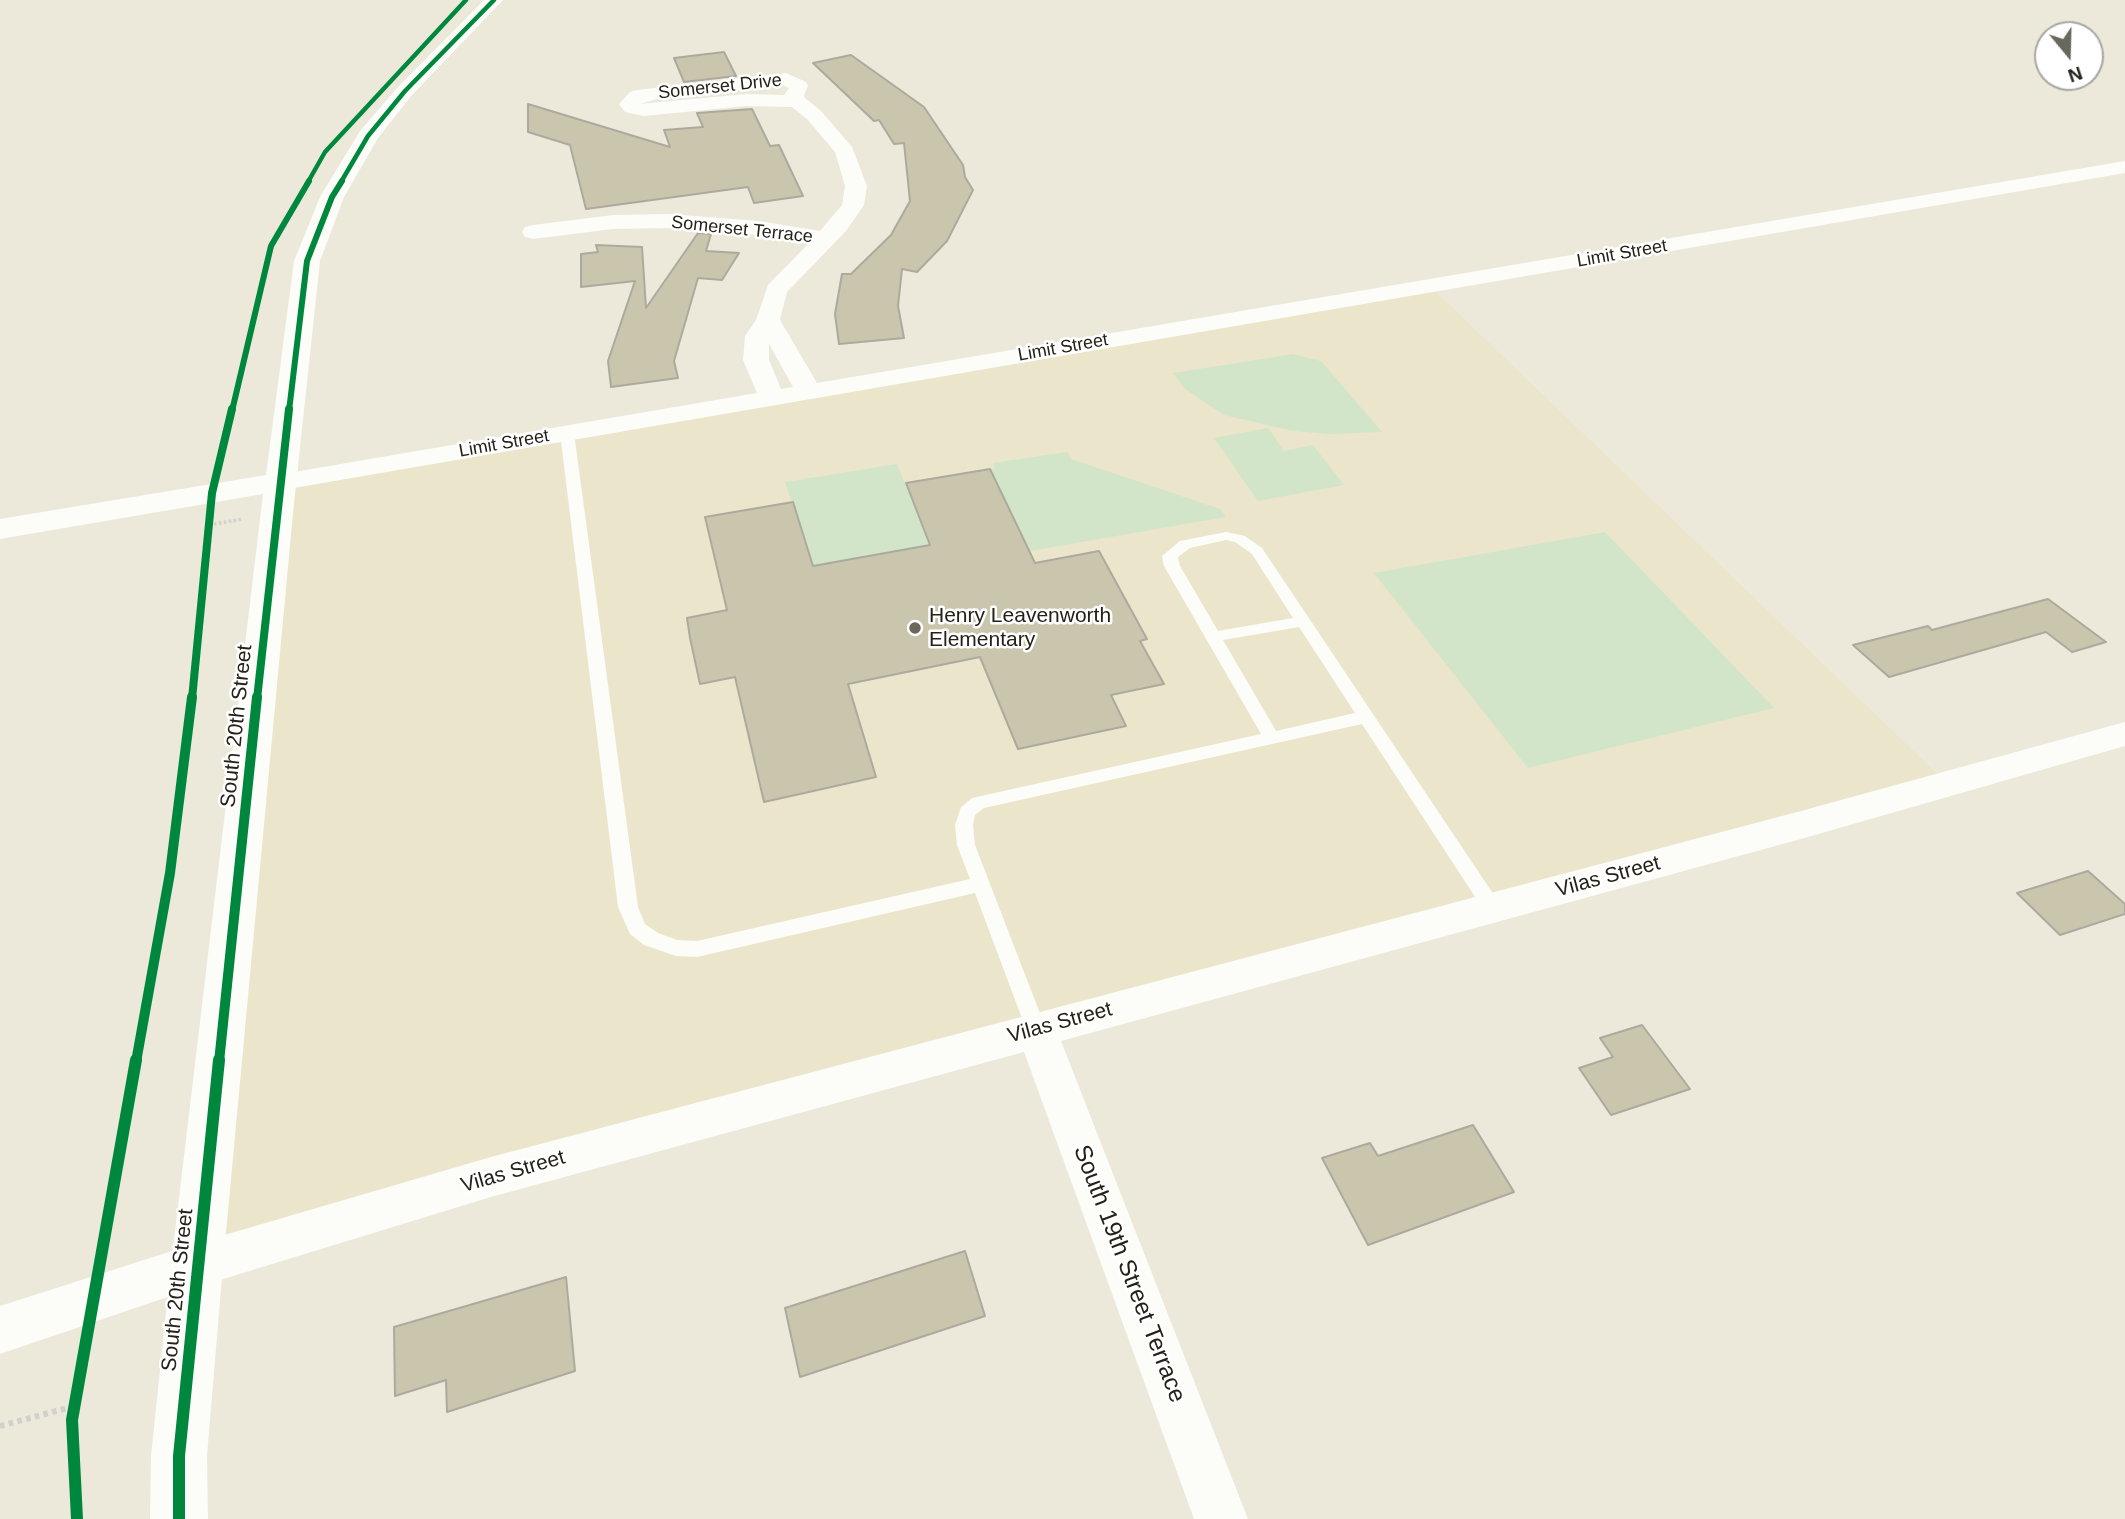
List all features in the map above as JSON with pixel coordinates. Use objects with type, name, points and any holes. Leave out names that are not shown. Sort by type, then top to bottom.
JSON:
[{"type":"main road","name":"South 20th Street","points":[[179,1519],[179,1456],[197,1265],[307,261],[332,197],[368,136],[405,91],[494,0]]},
{"type":"main road","name":"Limit Street","points":[[0,529],[282,482]]},
{"type":"street","name":"Somerset Drive","points":[[772,397],[757,360],[757,336],[768,320],[776,290],[853,205],[856,186],[845,150],[797,101],[794,95],[799,86],[796,82],[778,78],[637,96],[629,104],[632,108],[644,110],[746,100],[797,101]]},
{"type":"street","name":"Limit Street","points":[[282,482],[2125,167]]},
{"type":"street","name":"Somerset Terrace","points":[[533,232],[613,222],[669,221],[759,228],[825,239]]},
{"type":"street","points":[[768,320],[809,391]]},
{"type":"street","name":"Vilas Street","points":[[0,1330],[197,1265],[491,1177],[2125,734]]},
{"type":"street","name":"South 19th Street Terrace","points":[[1036,1029],[1222,1519]]},
{"type":"lane","points":[[567,433],[628,907],[638,929],[651,940],[676,948],[698,949],[981,884]]},
{"type":"lane","points":[[1272,738],[1172,566],[1170,556],[1185,544],[1226,536],[1240,539],[1257,551],[1492,907]]},
{"type":"lane","points":[[1213,637],[1303,621]]},
{"type":"lane","points":[[1036,1029],[966,845],[964,825],[967,812],[978,803],[1366,717]]},
{"type":"path","points":[[208,539],[212,493]]},
{"type":"path","points":[[72,1420],[77,1393]]},
{"type":"path","points":[[0,1426],[75,1406]]},
{"type":"shaded area","points":[[1430,286],[1948,784],[197,1265],[282,482]]},
{"type":"green space","points":[[1293,354],[1321,361],[1382,432],[1329,434],[1293,431],[1224,415],[1185,389],[1173,373]]},
{"type":"green space","points":[[1268,428],[1284,451],[1313,445],[1344,485],[1258,501],[1214,438]]},
{"type":"green space","points":[[1067,452],[1071,459],[1220,509],[1226,517],[1030,551],[990,469],[995,468],[993,463]]},
{"type":"green space","points":[[897,464],[930,545],[813,566],[785,482]]},
{"type":"green space","points":[[1605,532],[1774,708],[1528,768],[1374,573]]},
{"type":"building","points":[[724,52],[736,76],[684,82],[674,58]]},
{"type":"building","points":[[851,55],[924,107],[963,165],[965,177],[973,190],[947,241],[917,272],[902,269],[898,306],[904,338],[839,344],[835,314],[842,274],[851,274],[891,235],[910,201],[904,143],[894,144],[879,120],[874,121],[813,63]]},
{"type":"building","points":[[528,104],[670,147],[664,130],[703,127],[697,113],[752,109],[770,146],[779,145],[803,196],[754,203],[748,187],[586,209],[570,145],[528,132]]},
{"type":"building","points":[[698,233],[711,234],[706,251],[739,253],[722,280],[698,278],[674,361],[678,378],[611,387],[608,361],[635,281],[581,287],[581,254],[598,252],[596,245],[642,247],[646,308]]},
{"type":"building","name":"Henry Leavenworth Elementary","points":[[990,469],[1035,563],[1099,551],[1147,639],[1140,641],[1164,684],[1111,695],[1126,726],[1018,749],[980,657],[848,684],[876,777],[764,802],[735,677],[700,684],[690,638],[687,618],[727,610],[705,517],[793,502],[813,566],[930,545],[906,483]]},
{"type":"building","points":[[2048,599],[2106,642],[2072,652],[2046,632],[1889,677],[1853,645],[1928,626],[1932,630]]},
{"type":"building","points":[[2088,871],[2125,904],[2125,914],[2060,935],[2017,893]]},
{"type":"building","points":[[1642,1025],[1690,1089],[1611,1115],[1579,1068],[1613,1057],[1600,1038]]},
{"type":"building","points":[[1473,1125],[1514,1192],[1368,1245],[1322,1158],[1370,1143],[1378,1156]]},
{"type":"building","points":[[965,1251],[985,1316],[800,1377],[785,1308]]},
{"type":"building","points":[[566,1277],[575,1371],[447,1412],[446,1380],[395,1396],[394,1327]]},
{"type":"cycle path","points":[[77,1519],[72,1420],[170,873],[198,651],[212,493],[271,246],[325,152],[466,0]]},
{"type":"cycle path","points":[[179,1519],[179,1456],[197,1265],[277,513],[307,261],[332,197],[368,136],[405,91],[494,0]]},
{"type":"place","name":"Henry Leavenworth Elementary","points":[[915,628]]}]
